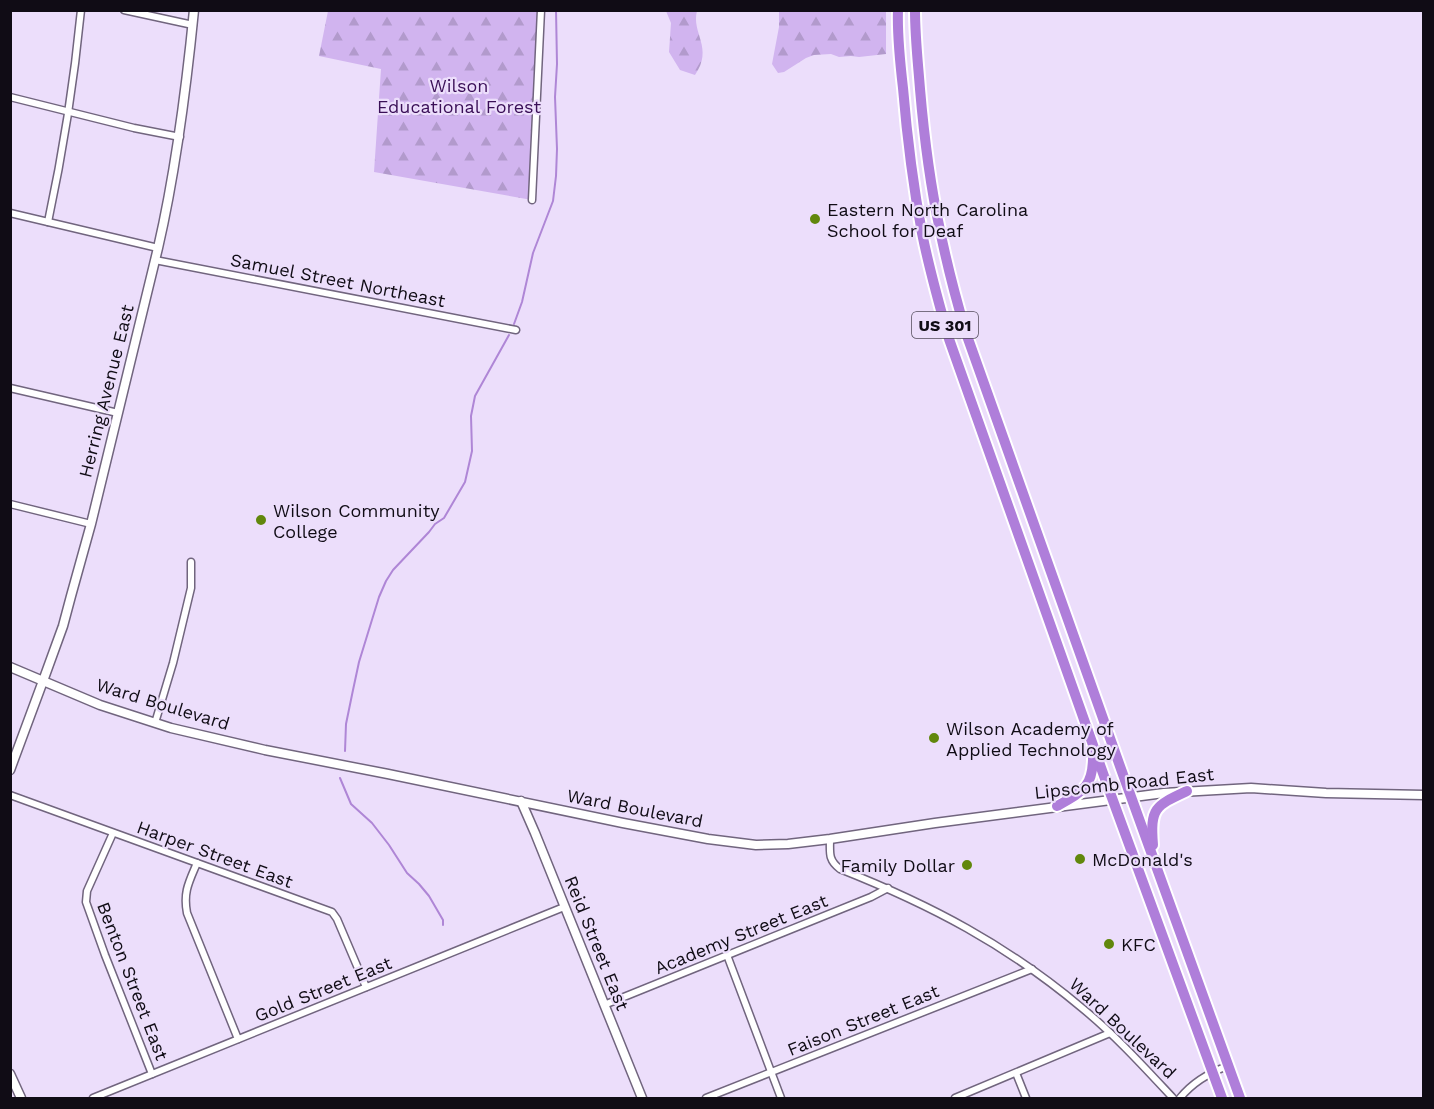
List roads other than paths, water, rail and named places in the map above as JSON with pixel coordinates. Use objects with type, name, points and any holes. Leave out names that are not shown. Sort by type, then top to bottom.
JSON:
[{"type":"highway","name":"US 301","points":[[898,10],[905,121],[914,184],[922,234],[949,339],[1222,1098]]},
{"type":"highway","name":"US 301","points":[[915,10],[923,118],[931,182],[939,230],[966,333],[1240,1098]]},
{"type":"highway","points":[[1057,806],[1078,794],[1091,779],[1094,767],[1093,744]]},
{"type":"highway","points":[[1154,860],[1151,827],[1153,815],[1160,805],[1187,791]]},
{"type":"main road","name":"Herring Avenue East","points":[[10,770],[63,626],[158,248],[180,137],[194,10]]},
{"type":"main road","name":"Ward Boulevard","points":[[10,667],[100,705],[155,723],[265,750],[720,841],[756,845],[830,839]]},
{"type":"main road","name":"Lipscomb Road East","points":[[830,839],[1113,798],[1187,791],[1251,788],[1326,793],[1424,795]]},
{"type":"main road","name":"Reid Street East","points":[[521,801],[536,833],[642,1098]]},
{"type":"main road","points":[[10,1074],[21,1098]]},
{"type":"street","points":[[48,222],[69,111],[81,10]]},
{"type":"street","points":[[124,10],[193,25]]},
{"type":"street","points":[[531,200],[541,10]]},
{"type":"street","points":[[10,97],[180,137]]},
{"type":"street","points":[[10,213],[158,248]]},
{"type":"street","name":"Samuel Street Northeast","points":[[155,260],[516,330]]},
{"type":"street","points":[[10,388],[118,413]]},
{"type":"street","points":[[10,504],[90,524]]},
{"type":"street","points":[[155,723],[173,663],[191,588],[191,562]]},
{"type":"street","name":"Harper Street East","points":[[10,795],[332,912],[338,919],[366,987]]},
{"type":"street","name":"Benton Street East","points":[[113,832],[87,891],[86,902],[152,1074]]},
{"type":"street","name":"Ward Boulevard","points":[[830,839],[833,864],[958,922],[1032,969],[1084,1009],[1173,1098]]},
{"type":"street","points":[[197,863],[186,889],[187,912],[238,1039]]},
{"type":"street","name":"Academy Street East","points":[[604,1005],[871,897],[888,888]]},
{"type":"street","name":"Gold Street East","points":[[93,1098],[564,907]]},
{"type":"street","points":[[727,955],[781,1098]]},
{"type":"street","name":"Faison Street East","points":[[706,1098],[1032,969]]},
{"type":"street","points":[[955,1098],[1110,1033]]},
{"type":"street","points":[[1180,1098],[1198,1080],[1228,1066]]},
{"type":"street","points":[[1016,1073],[1026,1098]]},
{"type":"waterway","points":[[514,324],[522,302],[533,253],[553,201],[557,149],[556,10]]},
{"type":"waterway","points":[[345,751],[346,724],[359,662],[379,597],[393,570],[435,524],[444,518],[465,482],[472,451],[471,416],[475,396],[509,335]]},
{"type":"waterway","points":[[340,778],[351,804],[372,823],[407,873],[429,896],[443,920],[443,925]]},
{"type":"place","name":"Eastern North Carolina School for Deaf","points":[[815,219]]},
{"type":"place","name":"Wilson Community College","points":[[261,520]]},
{"type":"place","name":"Wilson Academy of Applied Technology","points":[[934,738]]},
{"type":"place","name":"McDonald's","points":[[1080,859]]},
{"type":"place","name":"Family Dollar","points":[[967,865]]},
{"type":"place","name":"KFC","points":[[1109,944]]},
{"type":"park label","name":"Wilson Educational Forest","points":[[459,95]]}]
